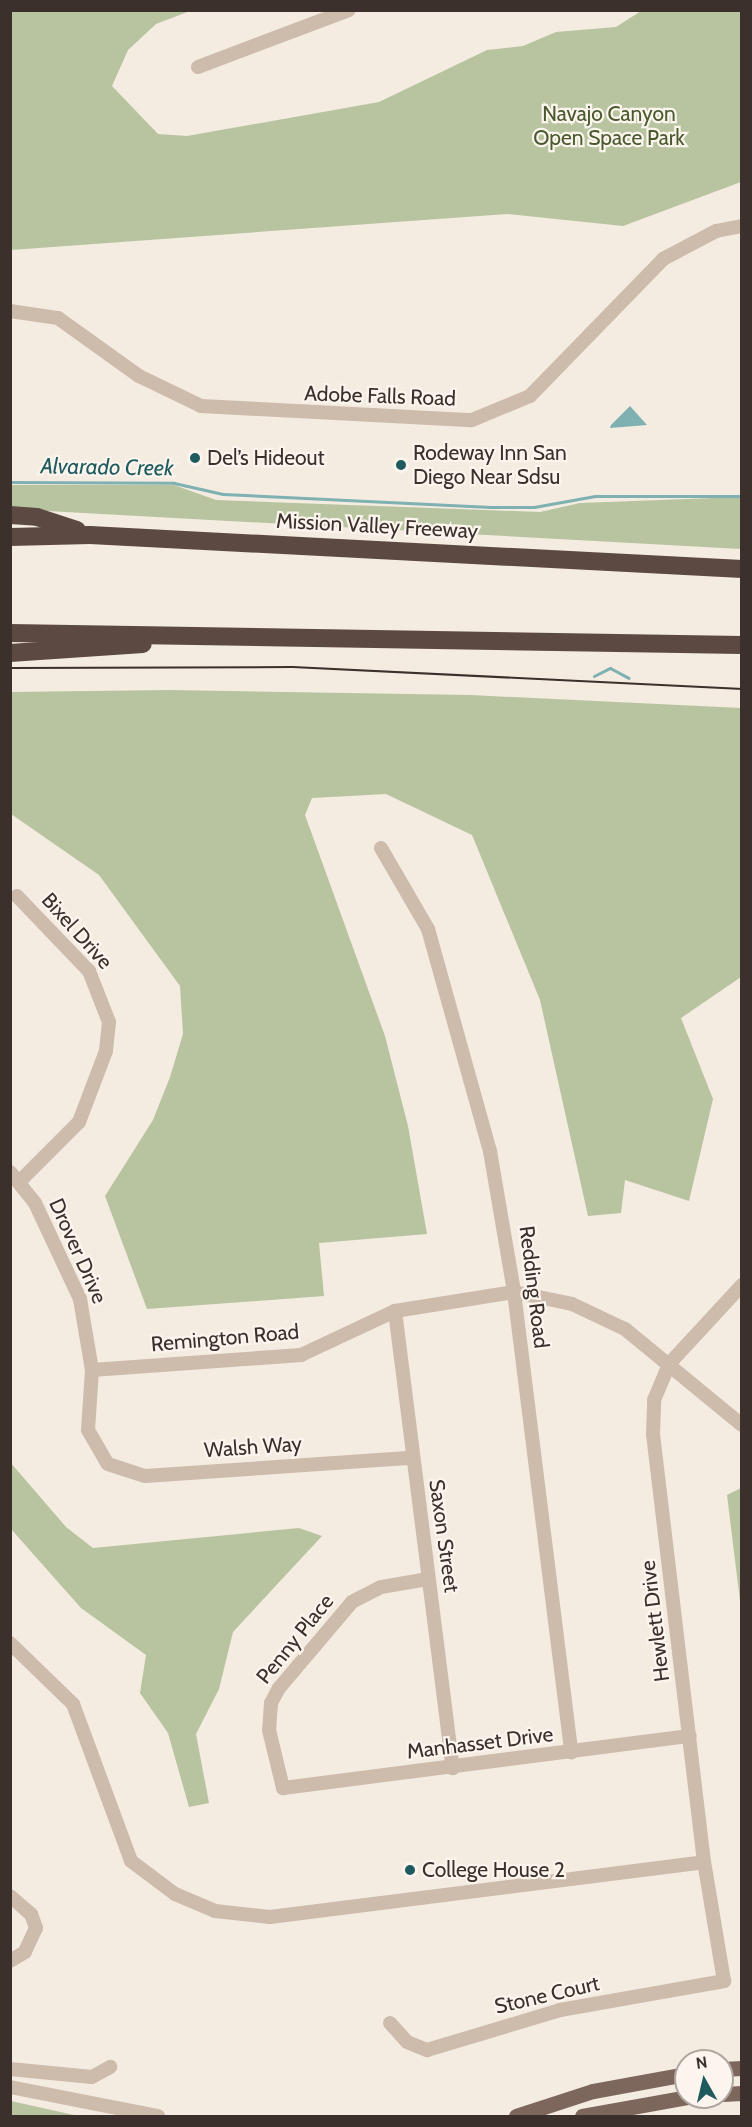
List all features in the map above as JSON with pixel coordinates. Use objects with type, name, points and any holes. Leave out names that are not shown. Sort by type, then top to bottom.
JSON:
[{"type":"highway","points":[[10,515],[37,517],[90,535]]},
{"type":"highway","name":"Mission Valley Freeway","points":[[10,537],[90,535],[741,569]]},
{"type":"highway","points":[[10,633],[741,645]]},
{"type":"highway","points":[[10,653],[97,651],[191,636]]},
{"type":"main road","points":[[516,2116],[593,2091],[674,2076]]},
{"type":"main road","points":[[582,2116],[674,2100]]},
{"type":"street","points":[[198,67],[349,10]]},
{"type":"street","name":"Adobe Falls Road","points":[[10,311],[58,318],[139,376],[201,406],[448,421],[505,410],[530,396],[629,290],[681,248],[741,226]]},
{"type":"street","name":"Redding Road","points":[[381,848],[428,929],[453,1002],[490,1151],[514,1292],[572,1752]]},
{"type":"street","name":"Bixel Drive","points":[[15,1177],[79,1122],[109,1032],[95,980],[17,896]]},
{"type":"street","name":"Drover Drive","points":[[15,1177],[80,1299],[92,1370],[88,1430],[102,1459]]},
{"type":"street","name":"Hewlett Drive","points":[[724,1982],[704,1862],[653,1435],[654,1400],[669,1364],[741,1285]]},
{"type":"street","name":"Remington Road","points":[[92,1370],[301,1355],[395,1311],[514,1292],[591,1311],[669,1364],[741,1425]]},
{"type":"street","name":"Saxon Street","points":[[395,1311],[411,1458],[453,1768]]},
{"type":"street","name":"Walsh Way","points":[[102,1459],[145,1476],[411,1458]]},
{"type":"street","name":"Penny Place","points":[[277,1783],[269,1730],[271,1703],[279,1688],[352,1602],[381,1587],[428,1579]]},
{"type":"street","points":[[10,1643],[73,1704],[131,1861],[175,1894],[215,1911],[270,1917],[704,1862]]},
{"type":"street","name":"Manhasset Drive","points":[[277,1783],[283,1788],[690,1736]]},
{"type":"street","points":[[10,1896],[23,1905],[36,1928],[34,1940],[10,1960]]},
{"type":"street","name":"Stone Court","points":[[390,2024],[407,2042],[427,2050],[560,2010],[724,1982]]},
{"type":"street","points":[[10,2069],[92,2077],[110,2067]]},
{"type":"street","points":[[10,2087],[158,2116]]},
{"type":"green space","name":"Navajo Canyon Open Space Park","points":[[11,10],[190,11],[156,24],[128,50],[112,86],[158,134],[187,136],[379,102],[487,50],[523,46],[556,32],[616,27],[641,11],[741,11],[741,182],[623,226],[507,214],[11,250]]},
{"type":"green space","points":[[10,485],[174,485],[216,500],[540,512],[580,503],[741,497],[741,549],[11,509]]},
{"type":"green space","points":[[170,690],[471,695],[741,708],[741,977],[681,1018],[713,1099],[689,1201],[625,1180],[621,1213],[588,1216],[540,1000],[472,835],[386,794],[312,798],[305,815],[385,1036],[408,1126],[427,1234],[319,1243],[324,1296],[147,1309],[105,1196],[153,1120],[170,1077],[183,1034],[180,986],[99,875],[11,814],[10,692]]},
{"type":"green space","points":[[10,1462],[66,1527],[93,1548],[299,1528],[322,1536],[233,1632],[219,1689],[196,1734],[209,1803],[189,1807],[168,1733],[140,1693],[146,1655],[81,1608],[11,1529]]},
{"type":"green space","points":[[742,1488],[741,1609],[727,1495]]},
{"type":"green space","points":[[11,2101],[74,2115],[80,2116],[11,2116]]},
{"type":"water","points":[[630,406],[647,425],[610,428],[611,425]]},
{"type":"waterway","name":"Alvarado Creek","points":[[10,482],[174,483],[223,494],[491,507],[534,507],[595,496],[742,496]]},
{"type":"waterway","points":[[594,676],[610,668],[629,678]]},
{"type":"tram line","points":[[10,668],[293,667],[742,689]]},
{"type":"place","name":"Del’s Hideout","points":[[195,458]]},
{"type":"place","name":"Rodeway Inn San Diego Near Sdsu","points":[[401,465]]},
{"type":"place","name":"College House 2","points":[[410,1870]]}]
